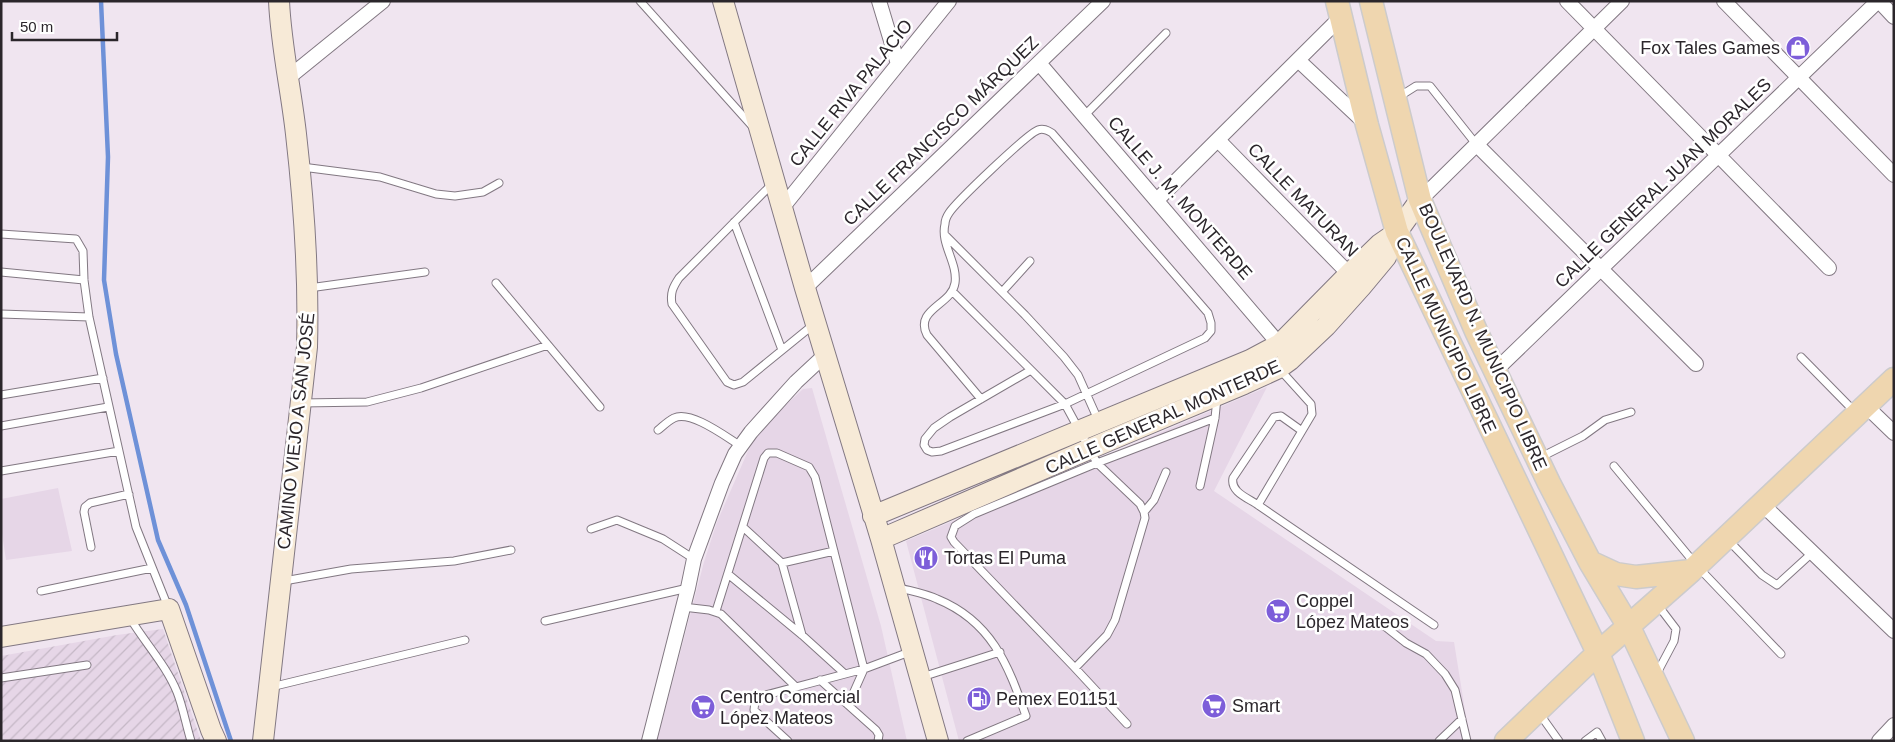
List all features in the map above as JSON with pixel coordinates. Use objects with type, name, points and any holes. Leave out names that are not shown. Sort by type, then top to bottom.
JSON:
[{"type":"main road","name":"CAMINO VIEJO A SAN JOSÉ","points":[[263,741],[307,347],[308,288],[299,167],[281,33],[280,1]]},
{"type":"main road","points":[[723,1],[938,741]]},
{"type":"main road","name":"BOULEVARD N. MUNICIPIO LIBRE","points":[[1370,1],[1420,200],[1476,331],[1549,483],[1590,562],[1629,627],[1683,741]]},
{"type":"main road","name":"CALLE MUNICIPIO LIBRE","points":[[1338,10],[1367,126],[1397,232],[1598,654],[1633,741]]},
{"type":"main road","name":"CALLE GENERAL MONTERDE","points":[[873,516],[1080,430],[1106,437],[1217,396],[1278,356],[1355,281],[1380,244],[1397,232],[1420,200]]},
{"type":"main road","name":"CALLE GENERAL MONTERDE","points":[[881,540],[1093,456],[1106,437],[1278,356]]},
{"type":"main road","points":[[1506,741],[1598,654],[1694,568],[1894,379]]},
{"type":"main road","points":[[1520,490],[1549,483]]},
{"type":"main road","points":[[1590,562],[1616,574],[1636,577],[1658,576],[1694,568]]},
{"type":"main road","points":[[1,637],[169,609],[216,741]]},
{"type":"street","points":[[288,78],[383,1]]},
{"type":"street","points":[[879,1],[898,64]]},
{"type":"street","name":"CALLE RIVA PALACIO","points":[[782,208],[948,1]]},
{"type":"street","name":"CALLE FRANCISCO MÁRQUEZ","points":[[805,288],[1103,1]]},
{"type":"street","points":[[1567,1],[1829,268]]},
{"type":"street","name":"CALLE GENERAL MONTERDE","points":[[1420,200],[1622,1]]},
{"type":"street","points":[[1724,1],[1894,175]]},
{"type":"street","points":[[1878,1],[1894,16]]},
{"type":"street","name":"CALLE GENERAL JUAN MORALES","points":[[1496,370],[1878,1]]},
{"type":"street","points":[[1157,200],[1298,60],[1338,10]]},
{"type":"street","points":[[1298,60],[1367,126]]},
{"type":"street","name":"CALLE J. M. MONTERDE","points":[[1038,63],[1157,200],[1278,356]]},
{"type":"street","name":"CALLE MATURAN","points":[[1218,140],[1355,281]]},
{"type":"street","points":[[1476,144],[1696,364]]},
{"type":"street","points":[[649,741],[694,559],[722,483],[741,446],[751,432],[825,355]]},
{"type":"street","points":[[1861,410],[1894,433]]},
{"type":"street","points":[[1762,504],[1894,631]]},
{"type":"street","points":[[1879,741],[1894,725]]},
{"type":"lane","points":[[640,1],[762,137]]},
{"type":"lane","points":[[1084,116],[1166,33]]},
{"type":"lane","points":[[1395,100],[1416,86],[1430,86],[1476,144]]},
{"type":"lane","points":[[981,399],[927,335],[924,327],[923,322],[928,315],[952,291],[955,284],[955,276],[943,233],[945,222],[955,206],[1021,142],[1038,130],[1045,129],[1052,132],[1208,313],[1212,323],[1211,331],[1205,338],[1065,404],[940,451],[932,452],[927,450],[924,445],[925,439],[934,428],[1031,370]]},
{"type":"lane","points":[[299,167],[380,176],[436,194],[455,196],[482,192],[499,183]]},
{"type":"lane","points":[[775,181],[679,278],[670,296],[672,304],[727,382],[734,385],[743,382],[815,323]]},
{"type":"lane","points":[[734,222],[782,350]]},
{"type":"lane","points":[[943,233],[1064,357],[1078,375],[1106,437],[1215,418]]},
{"type":"lane","points":[[1,234],[76,240],[82,251],[89,316],[136,527],[169,609]]},
{"type":"lane","points":[[1002,292],[1030,262]]},
{"type":"lane","points":[[1,272],[84,280]]},
{"type":"lane","points":[[308,288],[426,272]]},
{"type":"lane","points":[[496,282],[600,407]]},
{"type":"lane","points":[[952,291],[1065,404],[1093,456],[1140,504],[1144,512],[1145,518],[1115,620],[1107,635],[1075,668]]},
{"type":"lane","points":[[1,314],[89,316]]},
{"type":"lane","points":[[301,403],[367,402],[421,388],[548,345]]},
{"type":"lane","points":[[1258,505],[1312,414],[1311,404],[1278,356]]},
{"type":"lane","points":[[1801,357],[1861,410]]},
{"type":"lane","points":[[1,395],[104,378]]},
{"type":"lane","points":[[1200,486],[1215,418],[1217,396]]},
{"type":"lane","points":[[1,426],[108,407]]},
{"type":"lane","points":[[1538,459],[1583,436],[1605,420],[1631,412]]},
{"type":"lane","points":[[658,430],[675,417],[686,416],[703,423],[741,446]]},
{"type":"lane","points":[[1302,431],[1281,416],[1274,418],[1233,478],[1232,484],[1234,489],[1434,625]]},
{"type":"lane","points":[[1,471],[119,451]]},
{"type":"lane","points":[[716,611],[764,458],[768,454],[777,453],[809,467],[812,471],[834,551],[864,669],[848,705]]},
{"type":"lane","points":[[1093,456],[974,514],[955,526],[951,537],[1127,724]]},
{"type":"lane","points":[[1614,466],[1694,568],[1781,654]]},
{"type":"lane","points":[[1144,512],[1154,500],[1166,472]]},
{"type":"lane","points":[[91,548],[84,512],[86,507],[90,504],[129,494]]},
{"type":"lane","points":[[591,529],[617,520],[663,539],[694,559]]},
{"type":"lane","points":[[743,527],[782,563],[802,635]]},
{"type":"lane","points":[[1726,538],[1762,574],[1777,585],[1812,552]]},
{"type":"lane","points":[[281,581],[351,569],[454,561],[511,550]]},
{"type":"lane","points":[[782,563],[834,551]]},
{"type":"lane","points":[[41,591],[152,568]]},
{"type":"lane","points":[[728,574],[802,635],[845,674]]},
{"type":"lane","points":[[893,586],[936,598],[963,612],[981,627],[1000,652],[1016,686],[1026,716],[967,741]]},
{"type":"lane","points":[[545,621],[688,588]]},
{"type":"lane","points":[[1654,679],[1674,641],[1676,629],[1656,603]]},
{"type":"lane","points":[[683,607],[716,611],[796,686]]},
{"type":"lane","points":[[129,616],[142,638],[161,662],[177,691],[191,741]]},
{"type":"lane","points":[[1378,620],[1406,643],[1426,654],[1437,664],[1455,690],[1467,741]]},
{"type":"lane","points":[[269,688],[465,640]]},
{"type":"lane","points":[[788,741],[754,710],[754,705],[762,696],[864,669],[912,651]]},
{"type":"lane","points":[[920,678],[1000,652]]},
{"type":"lane","points":[[1,678],[87,665]]},
{"type":"lane","points":[[820,680],[876,730],[879,735],[878,741]]},
{"type":"lane","points":[[1537,711],[1559,741]]},
{"type":"lane","points":[[1439,741],[1462,719]]},
{"type":"lane","points":[[1585,741],[1597,732],[1602,741]]},
{"type":"shaded area","points":[[1267,387],[1214,491],[1436,641],[1454,642],[1469,735],[1463,741],[959,741],[906,541]]},
{"type":"shaded area","points":[[812,388],[881,626],[907,741],[657,741],[704,562],[717,522],[748,451],[760,429],[803,389]]},
{"type":"shaded area","points":[[58,488],[72,551],[6,560],[1,527],[1,499]]},
{"type":"shaded area","points":[[163,629],[201,741],[1,741],[1,656],[117,635]]},
{"type":"waterway","points":[[101,1],[108,157],[104,280],[116,354],[158,540],[186,605],[231,741]]},
{"type":"place","name":"Fox Tales Games","points":[[1798,48]]},
{"type":"place","name":"Tortas El Puma","points":[[926,558]]},
{"type":"place","name":"Coppel López Mateos","points":[[1278,611]]},
{"type":"place","name":"Pemex E01151","points":[[979,699]]},
{"type":"place","name":"Smart","points":[[1214,706]]},
{"type":"place","name":"Centro Comercial López Mateos","points":[[703,707]]}]
